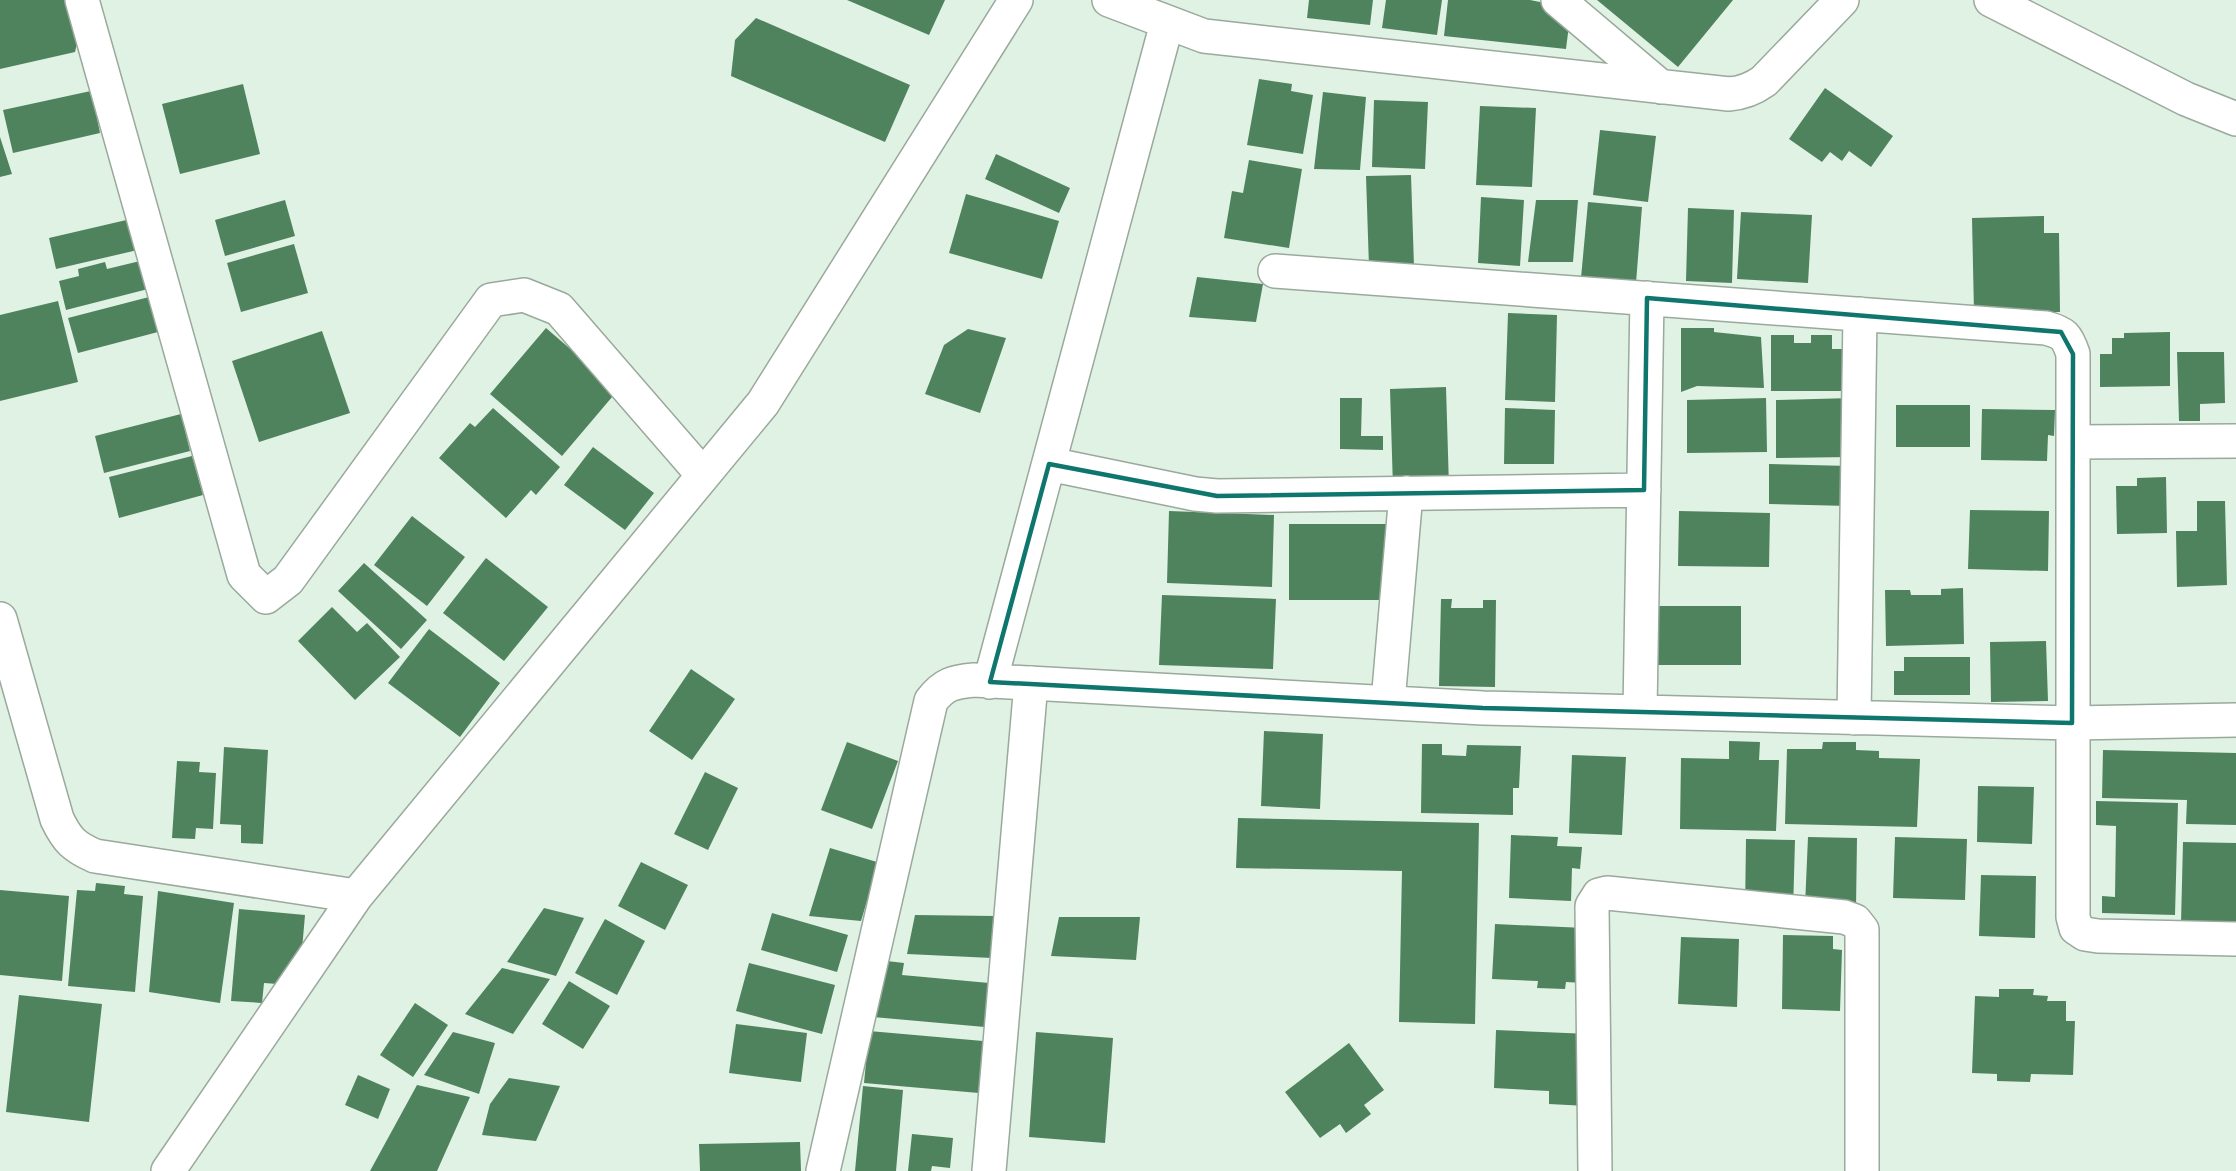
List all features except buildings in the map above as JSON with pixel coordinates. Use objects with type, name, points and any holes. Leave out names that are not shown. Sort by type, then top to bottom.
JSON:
[{"type":"street","points":[[81,0],[244,575],[266,597],[288,580],[491,300],[524,295],[559,309],[703,475]]},
{"type":"street","points":[[168,1171],[356,896],[763,403],[1016,0]]},
{"type":"street","points":[[1109,0],[1204,36],[1729,94],[1754,89],[1764,81],[1842,0]]},
{"type":"street","points":[[1558,0],[1661,87]]},
{"type":"street","points":[[1991,0],[2186,99],[2236,119]]},
{"type":"street","points":[[990,681],[1167,23]]},
{"type":"street","points":[[1275,271],[2046,328],[2061,332],[2069,341],[2073,354],[2073,917],[2076,928],[2085,934],[2097,936],[2236,939]]},
{"type":"street","points":[[1640,711],[1647,298]]},
{"type":"street","points":[[1854,718],[1860,314]]},
{"type":"street","points":[[2073,442],[2236,441]]},
{"type":"street","points":[[1049,464],[1195,494],[1217,496],[1644,490]]},
{"type":"street","points":[[1388,702],[1406,493]]},
{"type":"street","points":[[0,619],[57,819],[65,837],[80,849],[95,856],[356,896]]},
{"type":"street","points":[[823,1171],[931,701],[941,688],[956,682],[1031,683],[1483,708],[2072,723],[2236,720]]},
{"type":"street","points":[[989,1171],[1031,683]]},
{"type":"street","points":[[1595,1171],[1592,906],[1599,895],[1607,893],[1844,917],[1855,921],[1862,930],[1862,1171]]},
{"type":"highlighted area","points":[[1647,298],[2061,332],[2073,354],[2072,723],[1483,708],[990,682],[1049,464],[1217,496],[1644,490]]}]
